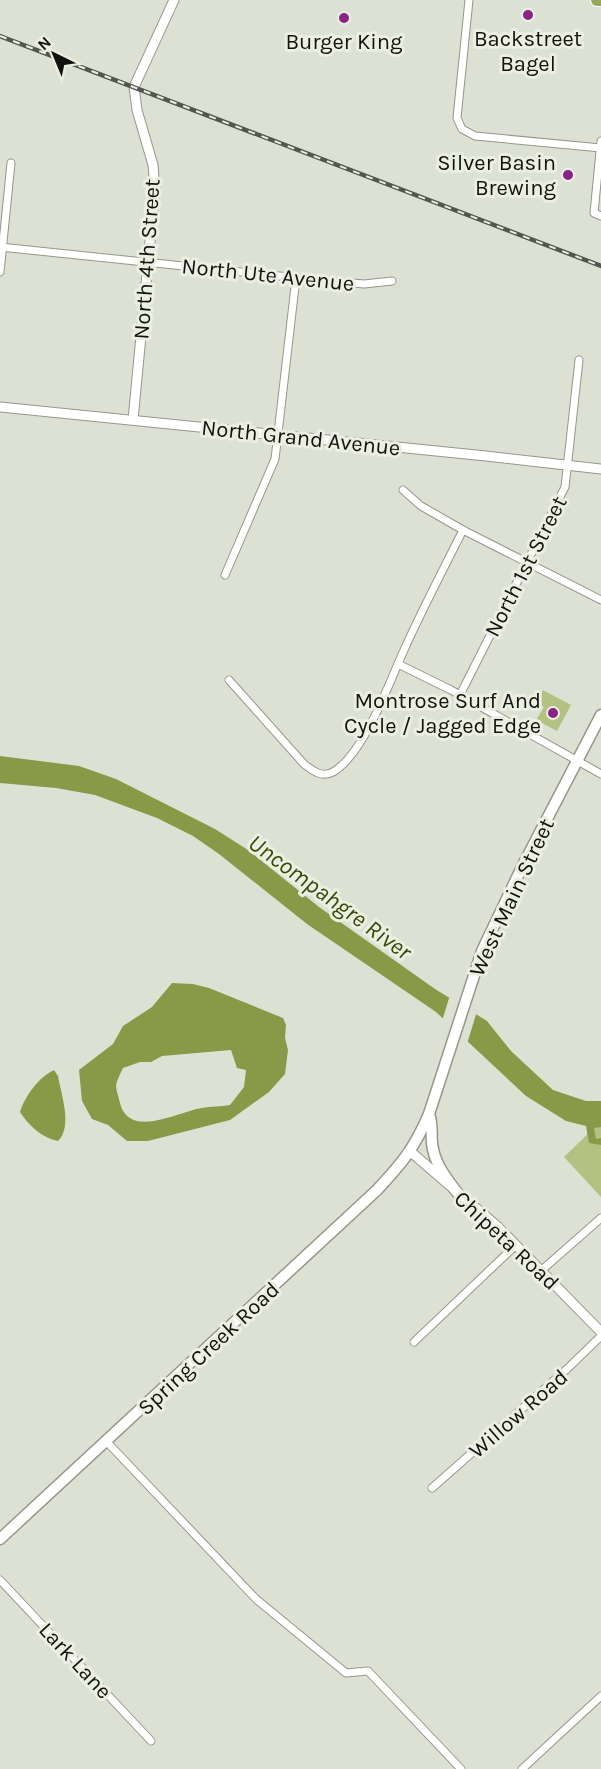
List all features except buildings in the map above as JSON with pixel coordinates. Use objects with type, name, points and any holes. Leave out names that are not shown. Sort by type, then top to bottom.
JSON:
[{"type":"main road","name":"West Main Street","points":[[411,1152],[429,1114],[482,951],[527,857],[601,715]]},
{"type":"main road","points":[[429,1114],[432,1120],[432,1144],[436,1161],[459,1195]]},
{"type":"main road","name":"Spring Creek Road","points":[[0,1539],[377,1191],[411,1152]]},
{"type":"street","name":"North 4th Street","points":[[133,420],[155,180],[137,110],[134,87],[174,0]]},
{"type":"street","points":[[469,0],[456,118],[462,129],[475,136],[601,146],[597,214]]},
{"type":"street","points":[[0,272],[11,163]]},
{"type":"street","name":"North Ute Avenue","points":[[1,247],[364,284],[392,281]]},
{"type":"street","points":[[225,575],[276,459],[296,278]]},
{"type":"street","name":"North 1st Street","points":[[460,695],[565,487],[579,360]]},
{"type":"street","name":"North Grand Avenue","points":[[0,407],[601,469]]},
{"type":"street","points":[[403,490],[421,506],[463,530],[601,600]]},
{"type":"street","points":[[229,680],[312,771],[327,774],[342,766],[365,735],[463,530]]},
{"type":"street","points":[[398,664],[460,695],[601,774]]},
{"type":"street","name":"Chipeta Road","points":[[411,1152],[516,1245],[601,1334]]},
{"type":"street","points":[[542,1270],[601,1218]]},
{"type":"street","points":[[414,1342],[516,1245]]},
{"type":"street","name":"Willow Road","points":[[432,1488],[567,1369],[601,1334]]},
{"type":"street","points":[[107,1442],[256,1599],[346,1673],[368,1671],[461,1769]]},
{"type":"street","name":"Lark Lane","points":[[0,1580],[151,1741]]},
{"type":"street","points":[[522,1769],[601,1696]]},
{"type":"shaded area","name":"Montrose Surf And Cycle / Jagged Edge","points":[[543,690],[571,705],[557,731],[536,720],[544,707],[536,703]]},
{"type":"shaded area","points":[[0,756],[79,766],[116,779],[215,829],[248,850],[319,907],[435,989],[487,1021],[511,1051],[553,1090],[586,1101],[601,1101],[601,1127],[594,1128],[596,1139],[601,1138],[601,1145],[589,1143],[586,1126],[566,1121],[526,1096],[436,1012],[307,924],[193,836],[157,818],[95,795],[56,788],[0,783]]},
{"type":"shaded area","points":[[172,983],[193,984],[209,988],[283,1018],[286,1025],[285,1038],[288,1050],[285,1074],[269,1092],[230,1120],[148,1141],[127,1141],[108,1125],[92,1119],[82,1101],[79,1070],[113,1044],[123,1026],[152,1007]],"holes":[[[231,1050],[237,1068],[246,1070],[244,1087],[230,1105],[202,1108],[156,1120],[144,1122],[134,1120],[125,1114],[116,1089],[123,1068],[140,1062],[151,1062],[162,1056]]]},
{"type":"shaded area","points":[[54,1070],[58,1076],[65,1119],[65,1127],[58,1141],[36,1130],[20,1112],[33,1088],[43,1077]]},
{"type":"shaded area","points":[[601,1121],[601,1197],[564,1157]]},
{"type":"pier","points":[[450,995],[477,1011],[467,1044],[442,1021]]},
{"type":"railway","points":[[0,36],[601,266]]},
{"type":"place","name":"Backstreet Bagel","points":[[528,15]]},
{"type":"place","name":"Burger King","points":[[344,18]]},
{"type":"place","name":"Silver Basin Brewing","points":[[568,175]]},
{"type":"place","name":"Montrose Surf And Cycle / Jagged Edge","points":[[553,713]]},
{"type":"water label","name":"Uncompahgre River","points":[[330,897]]}]
